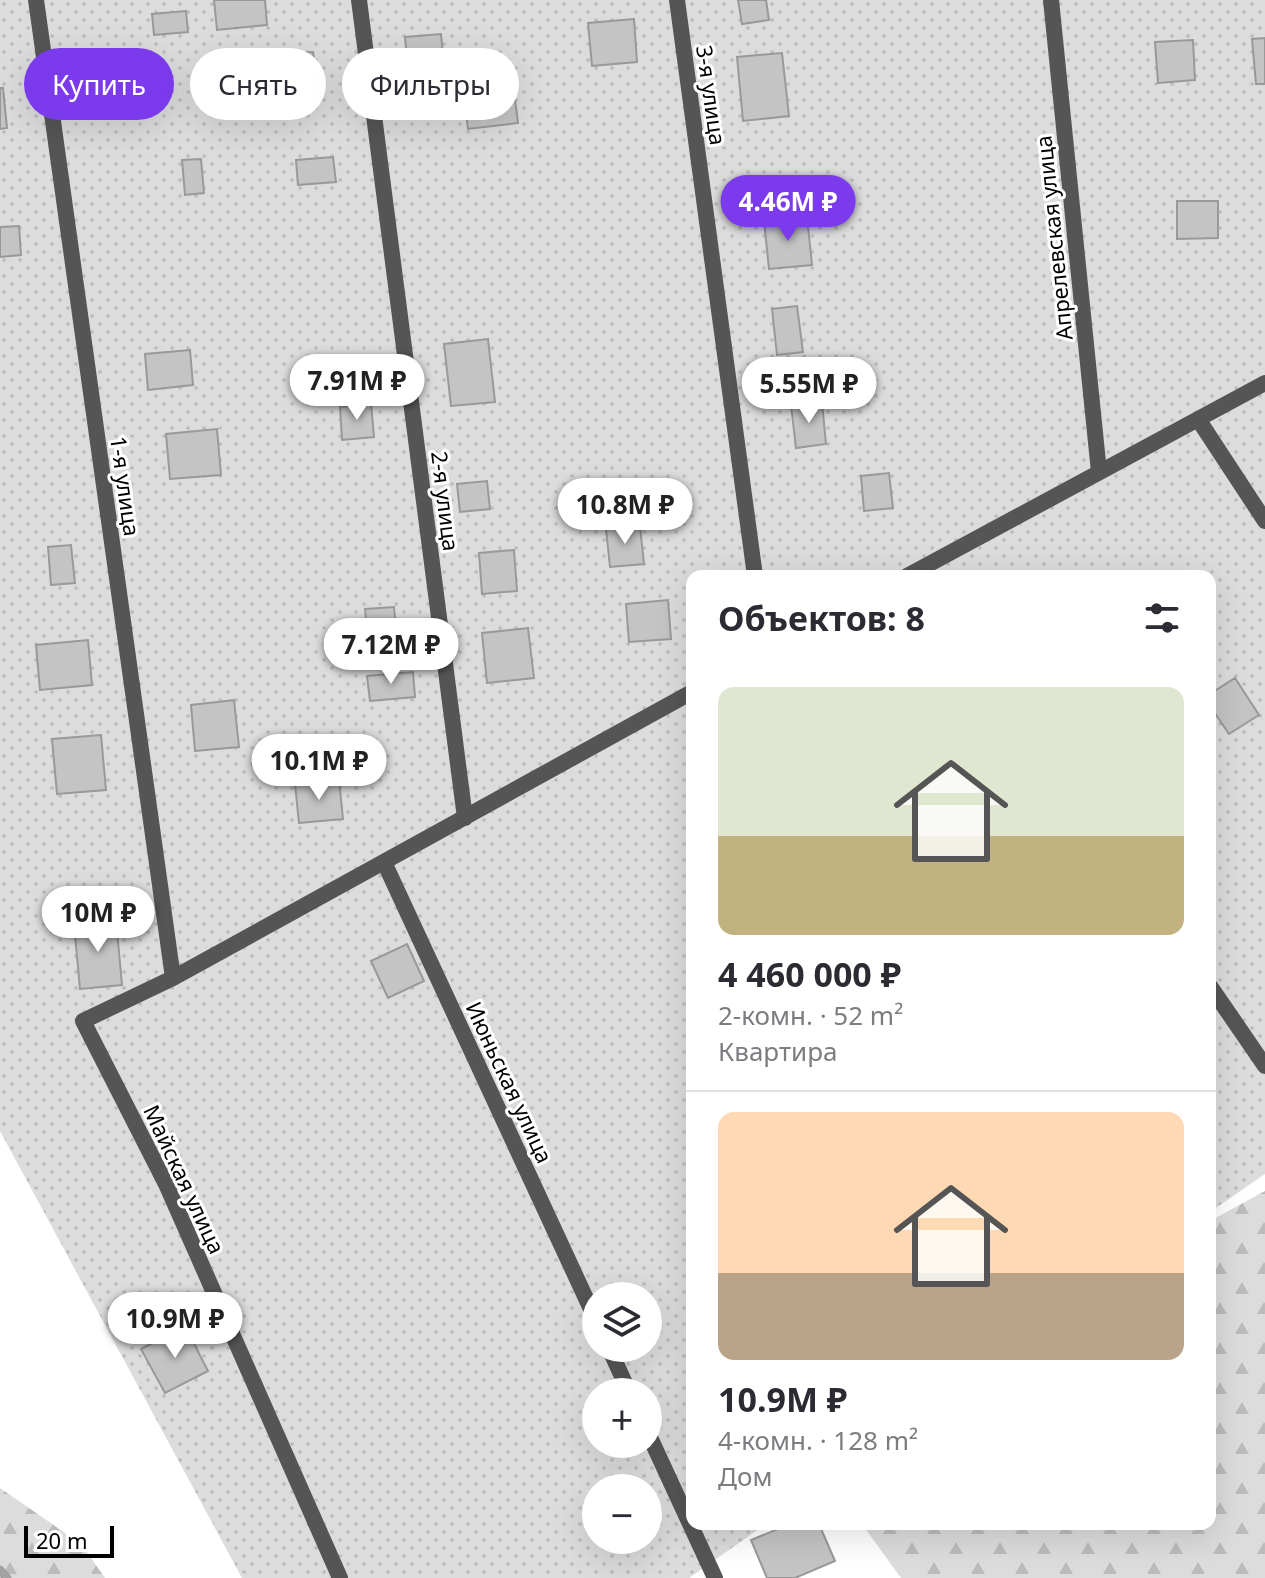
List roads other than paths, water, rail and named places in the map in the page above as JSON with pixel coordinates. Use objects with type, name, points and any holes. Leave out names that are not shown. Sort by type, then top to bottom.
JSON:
[{"type":"lane","name":"1-я улица","points":[[36,0],[173,978]]},
{"type":"lane","name":"2-я улица","points":[[359,0],[465,818]]},
{"type":"lane","name":"3-я улица","points":[[677,0],[754,570]]},
{"type":"lane","name":"Апрелевская улица","points":[[1051,0],[1099,472]]},
{"type":"lane","points":[[929,570],[1099,472],[1265,383]]},
{"type":"lane","points":[[1198,419],[1265,521]]},
{"type":"lane","points":[[173,978],[686,695]]},
{"type":"lane","name":"Июньская улица","points":[[384,862],[582,1290]]},
{"type":"lane","name":"Майская улица","points":[[173,978],[83,1021],[166,1184],[340,1578]]},
{"type":"lane","points":[[1216,995],[1265,1066]]},
{"type":"lane","points":[[660,1458],[686,1515]]},
{"type":"lane","points":[[693,1530],[715,1578]]},
{"type":"waterway","points":[[0,1570],[7,1578]]}]
